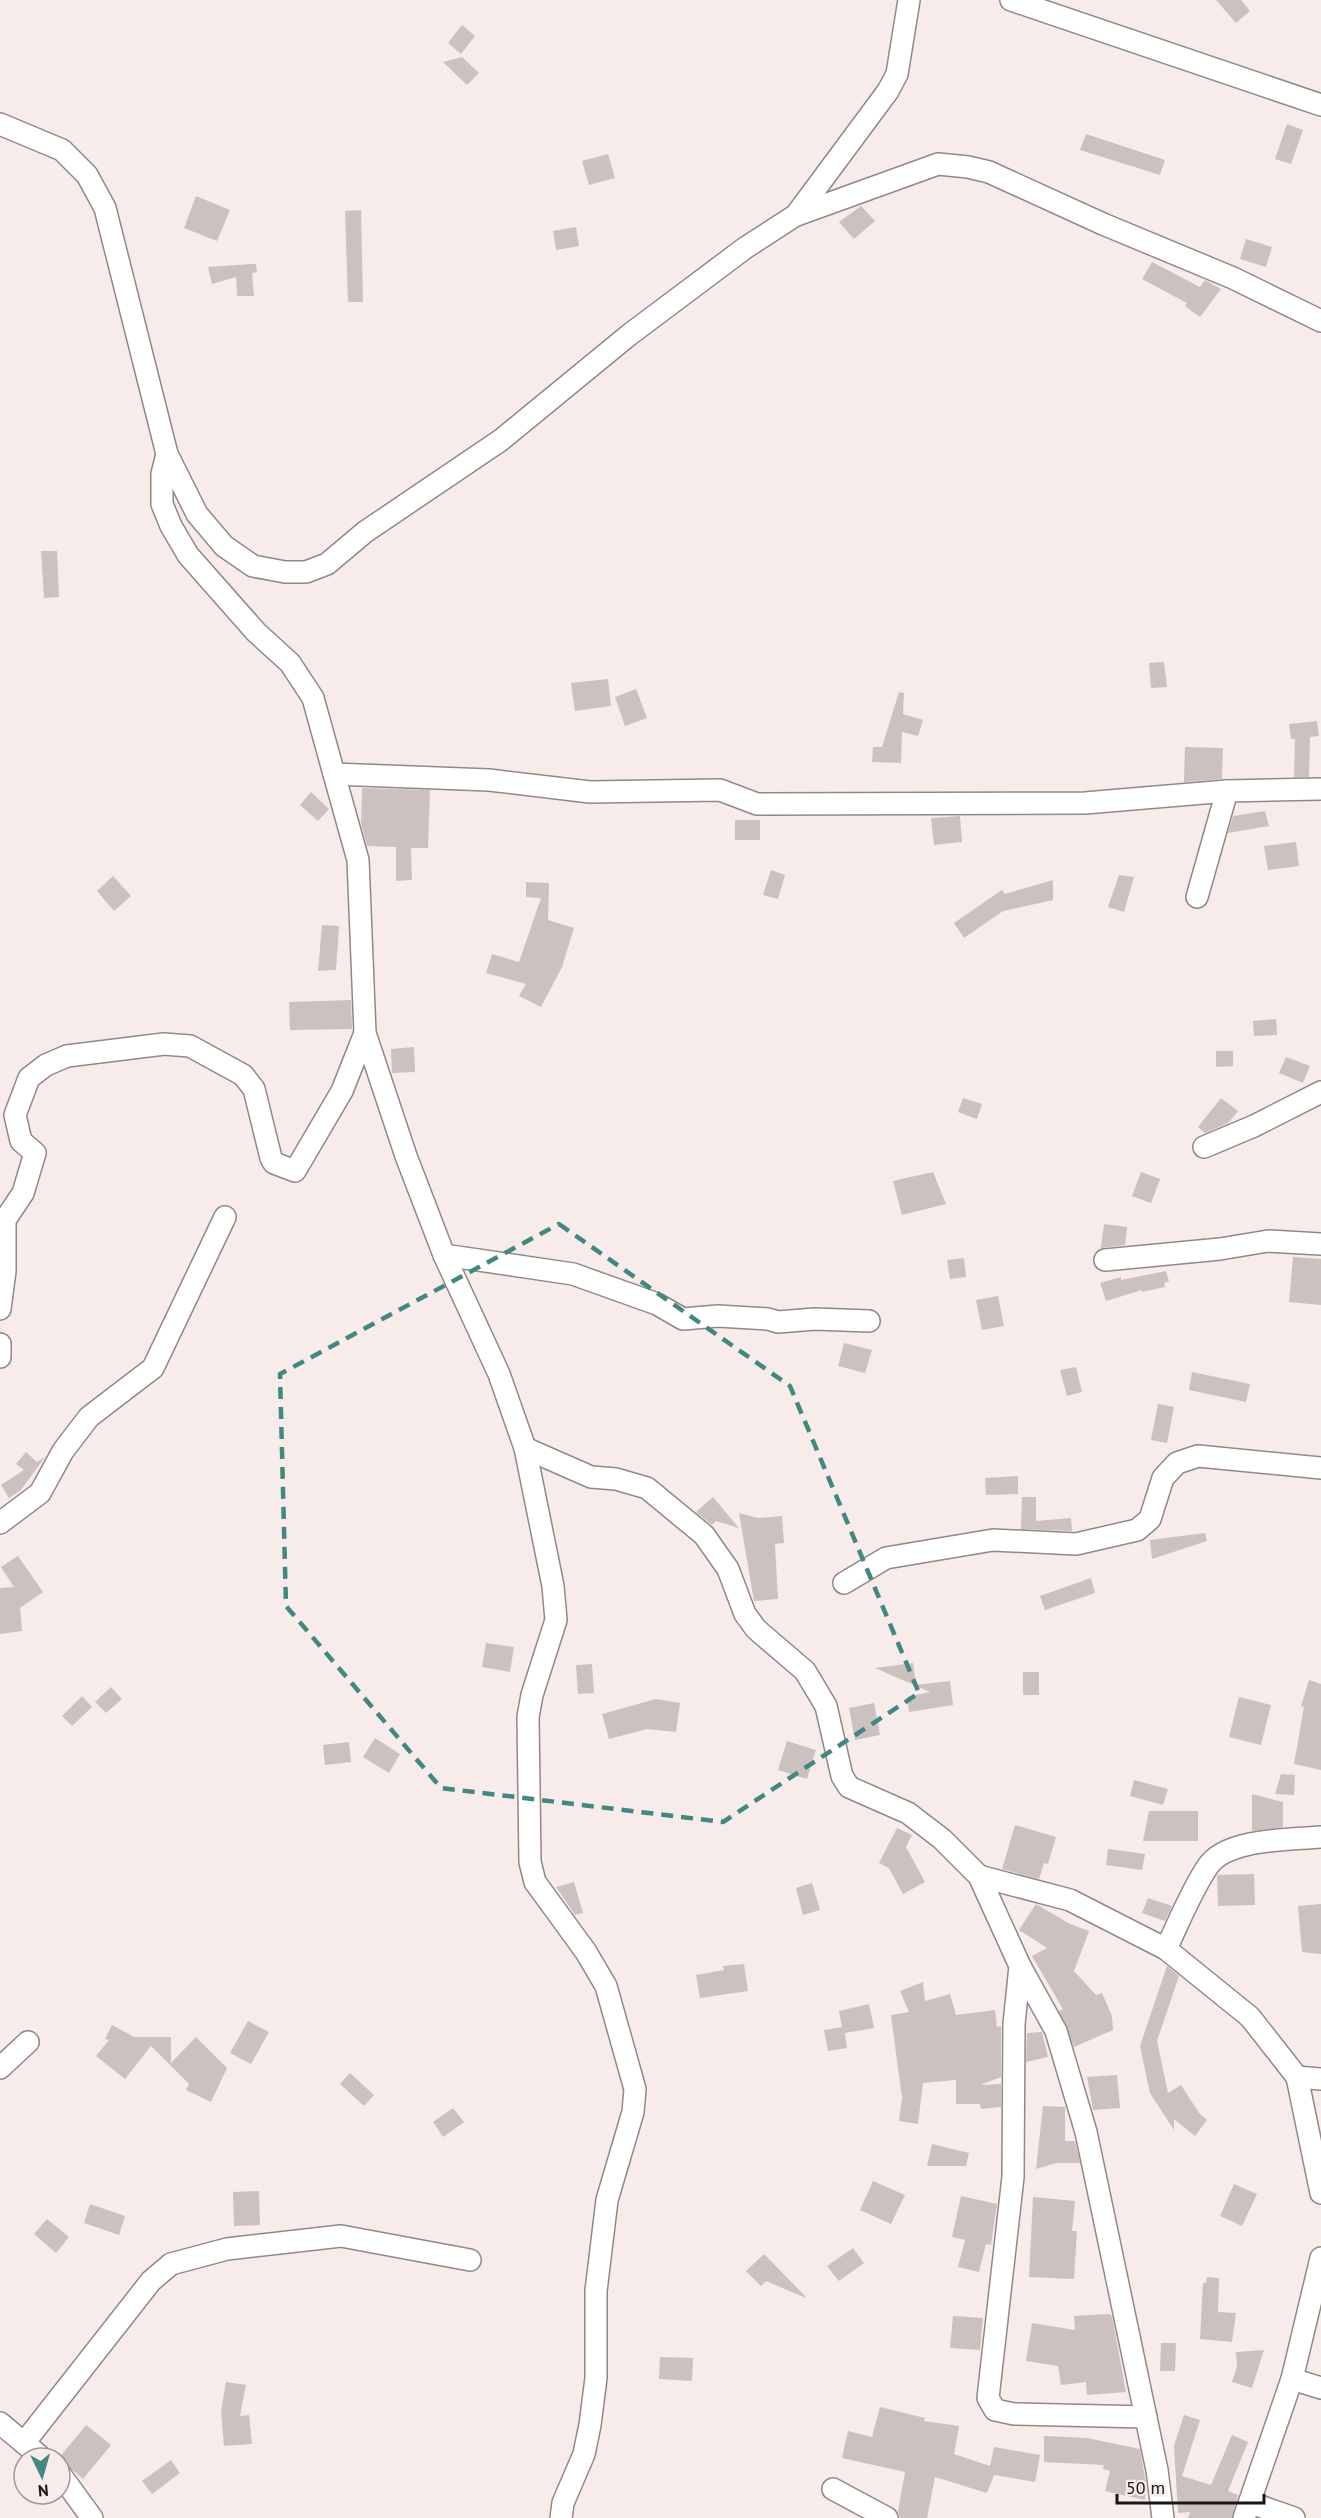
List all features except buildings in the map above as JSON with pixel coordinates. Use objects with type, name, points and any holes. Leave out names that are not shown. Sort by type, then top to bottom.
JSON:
[{"type":"street","points":[[796,215],[888,91],[897,74],[909,0]]},
{"type":"street","points":[[1011,0],[1321,105]]},
{"type":"street","points":[[0,124],[62,150],[87,175],[105,208],[167,454],[197,514],[224,546],[253,566],[285,572],[306,572],[327,564],[365,532],[501,440],[628,335],[745,248],[796,215],[938,164],[989,172],[1103,224],[1233,278],[1321,321]]},
{"type":"street","points":[[167,454],[162,474],[162,504],[171,526],[188,555],[256,632],[290,663],[313,698],[358,860],[365,1033],[406,1156],[444,1255],[499,1374],[525,1448],[553,1586],[556,1620],[532,1695],[528,1718],[530,1862],[535,1882],[586,1952],[606,1986],[635,2089],[633,2112],[607,2200],[596,2291],[596,2378],[590,2425],[584,2454],[563,2503],[561,2518]]},
{"type":"street","points":[[334,774],[489,780],[590,792],[720,790],[757,804],[1085,803],[1227,791],[1321,789]]},
{"type":"street","points":[[1197,897],[1227,791]]},
{"type":"street","points":[[0,1309],[5,1271],[5,1220],[23,1193],[35,1153],[21,1141],[15,1115],[29,1078],[45,1065],[67,1056],[91,1052],[164,1044],[190,1046],[243,1075],[254,1089],[271,1158],[274,1163],[295,1171],[342,1091],[365,1033]]},
{"type":"street","points":[[1204,1147],[1254,1126],[1321,1092]]},
{"type":"street","points":[[0,1522],[40,1493],[63,1451],[89,1418],[153,1368],[225,1217]]},
{"type":"street","points":[[1106,1260],[1220,1249],[1268,1241],[1321,1244]]},
{"type":"street","points":[[444,1255],[573,1274],[657,1304],[683,1319],[718,1316],[768,1319],[778,1322],[815,1319],[869,1321]]},
{"type":"street","points":[[0,1344],[0,1357]]},
{"type":"street","points":[[525,1448],[591,1477],[616,1479],[647,1488],[704,1535],[728,1569],[745,1614],[756,1629],[805,1671],[826,1706],[842,1776],[849,1787],[908,1813],[942,1839],[979,1876],[1020,1966],[1056,2031],[1086,2132],[1157,2470],[1163,2518]]},
{"type":"street","points":[[844,1583],[886,1558],[993,1540],[1076,1544],[1137,1530],[1150,1519],[1163,1478],[1177,1463],[1198,1456],[1321,1468]]},
{"type":"street","points":[[1166,1949],[1209,1865],[1225,1852],[1246,1844],[1321,1837]]},
{"type":"street","points":[[979,1876],[1070,1900],[1166,1949],[1250,2017],[1297,2077],[1321,2193]]},
{"type":"street","points":[[1020,1966],[1014,2024],[1013,2177],[988,2398],[995,2410],[1014,2414],[1146,2417]]},
{"type":"street","points":[[0,2067],[28,2042]]},
{"type":"street","points":[[1297,2077],[1321,2079]]},
{"type":"street","points":[[24,2443],[151,2281],[171,2264],[227,2249],[341,2236],[470,2260]]},
{"type":"street","points":[[1294,2518],[1248,2511],[1316,2304],[1321,2258]]},
{"type":"street","points":[[1292,2379],[1321,2388]]},
{"type":"street","points":[[0,2423],[28,2446]]},
{"type":"street","points":[[833,2489],[887,2518]]},
{"type":"street","points":[[72,2490],[92,2518]]},
{"type":"highlighted area","points":[[559,1224],[790,1386],[919,1693],[723,1822],[441,1788],[286,1606],[280,1374]]}]
